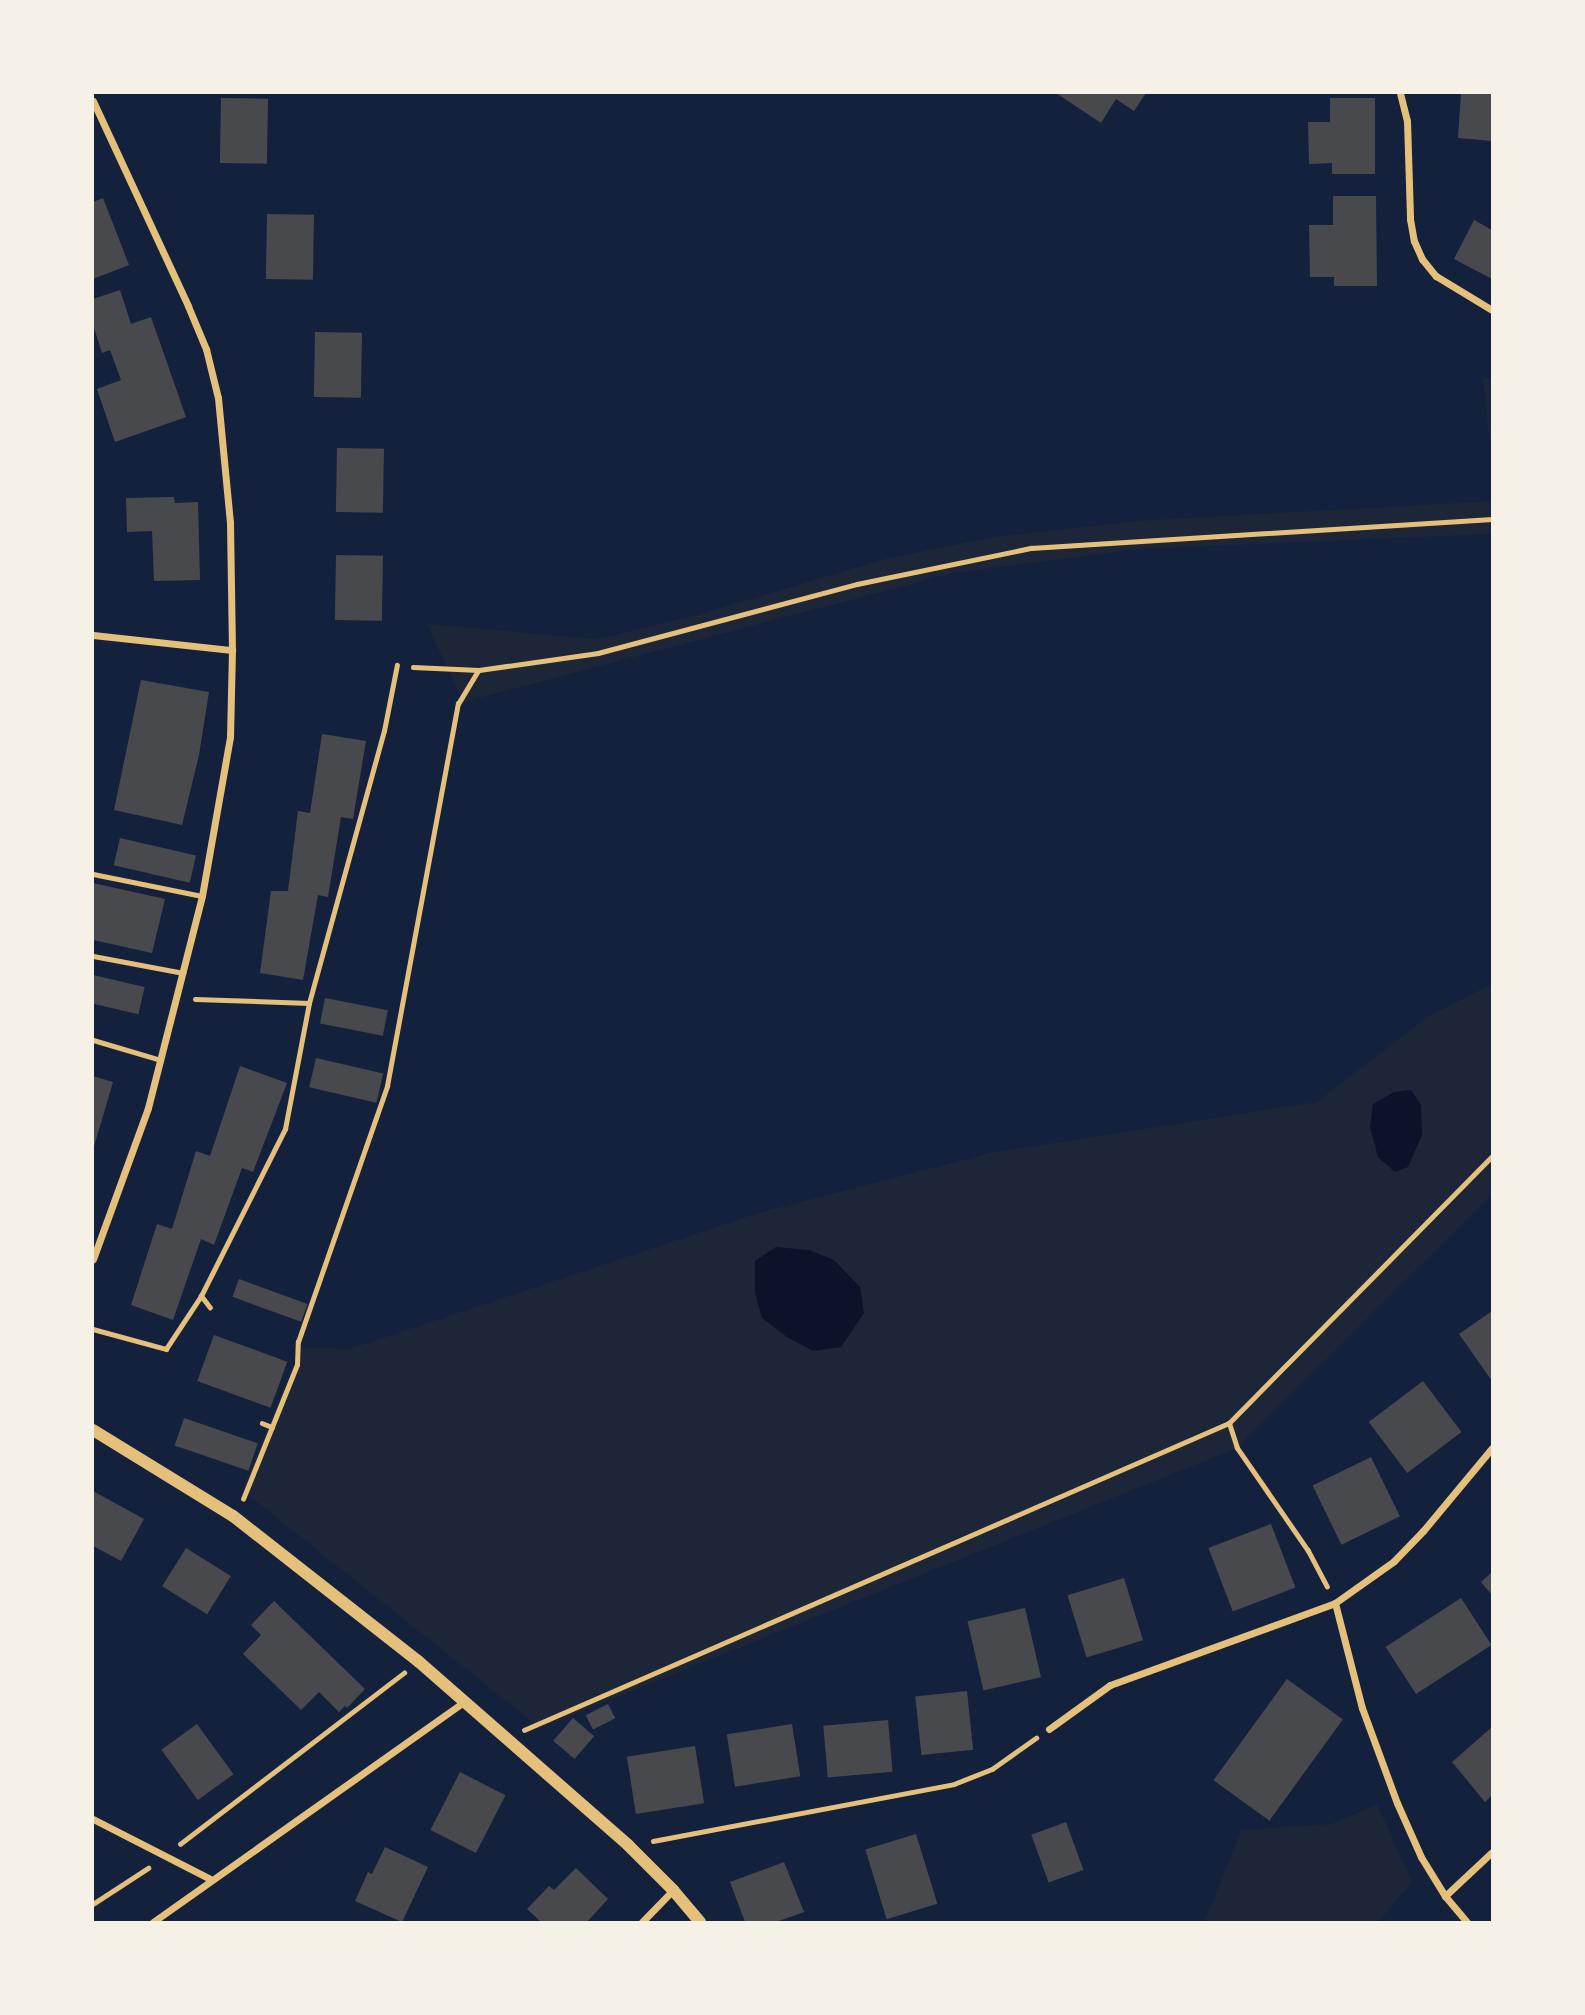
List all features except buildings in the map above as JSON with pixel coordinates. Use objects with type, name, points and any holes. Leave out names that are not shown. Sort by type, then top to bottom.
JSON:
[{"type":"street","points":[[1400,93],[1407,121],[1410,219],[1414,241],[1422,259],[1436,276],[1492,310]]},
{"type":"street","points":[[93,101],[206,349],[218,398],[230,523],[232,650],[230,737],[202,896],[148,1108],[93,1259]]},
{"type":"street","points":[[93,635],[232,650]]},
{"type":"street","points":[[93,1430],[233,1516],[418,1661],[628,1845],[673,1890],[700,1922]]},
{"type":"street","points":[[1049,1729],[1110,1685],[1335,1603],[1394,1561],[1423,1531],[1492,1448]]},
{"type":"street","points":[[1335,1603],[1362,1707],[1396,1803],[1422,1857],[1466,1922]]},
{"type":"street","points":[[153,1922],[465,1701]]},
{"type":"street","points":[[93,1819],[209,1880]]},
{"type":"street","points":[[1446,1896],[1492,1852]]},
{"type":"street","points":[[642,1922],[673,1890]]},
{"type":"lane","points":[[93,874],[202,896]]},
{"type":"lane","points":[[93,956],[183,973]]},
{"type":"lane","points":[[93,1040],[161,1060]]},
{"type":"path","points":[[413,667],[479,670],[598,653],[857,584],[1031,548],[1492,519]]},
{"type":"path","points":[[93,1329],[166,1349],[201,1296],[285,1129],[309,1003],[384,730],[397,665]]},
{"type":"path","points":[[233,1516],[250,1485],[296,1365],[296,1341],[387,1086],[390,1057],[458,704],[479,670]]},
{"type":"path","points":[[177,999],[309,1003]]},
{"type":"path","points":[[506,1737],[1229,1423],[1492,1156]]},
{"type":"path","points":[[201,1296],[211,1308]]},
{"type":"path","points":[[262,1423],[272,1427]]},
{"type":"path","points":[[1229,1423],[1237,1448],[1308,1551],[1335,1603]]},
{"type":"path","points":[[93,1904],[164,1857],[323,1738],[418,1661]]},
{"type":"path","points":[[628,1845],[954,1784],[992,1769],[1049,1729]]},
{"type":"shaded area","points":[[1483,378],[1492,378],[1492,464]]},
{"type":"shaded area","points":[[1492,501],[1492,534],[1140,549],[953,573],[463,702],[427,624],[597,639],[693,616],[885,559],[994,537],[1136,521]]},
{"type":"shaded area","points":[[1492,984],[1492,1194],[1237,1448],[540,1728],[242,1490],[301,1347],[349,1349],[758,1213],[990,1153],[1317,1102],[1427,1017]]},
{"type":"shaded area","points":[[1411,1090],[1421,1105],[1422,1135],[1408,1167],[1395,1172],[1378,1157],[1370,1127],[1373,1104],[1394,1092]]},
{"type":"shaded area","points":[[776,1247],[809,1250],[834,1260],[860,1287],[864,1313],[841,1347],[813,1351],[787,1337],[762,1318],[755,1293],[755,1261]]},
{"type":"shaded area","points":[[1377,1804],[1412,1882],[1378,1922],[1205,1921],[1241,1830],[1332,1824]]}]
